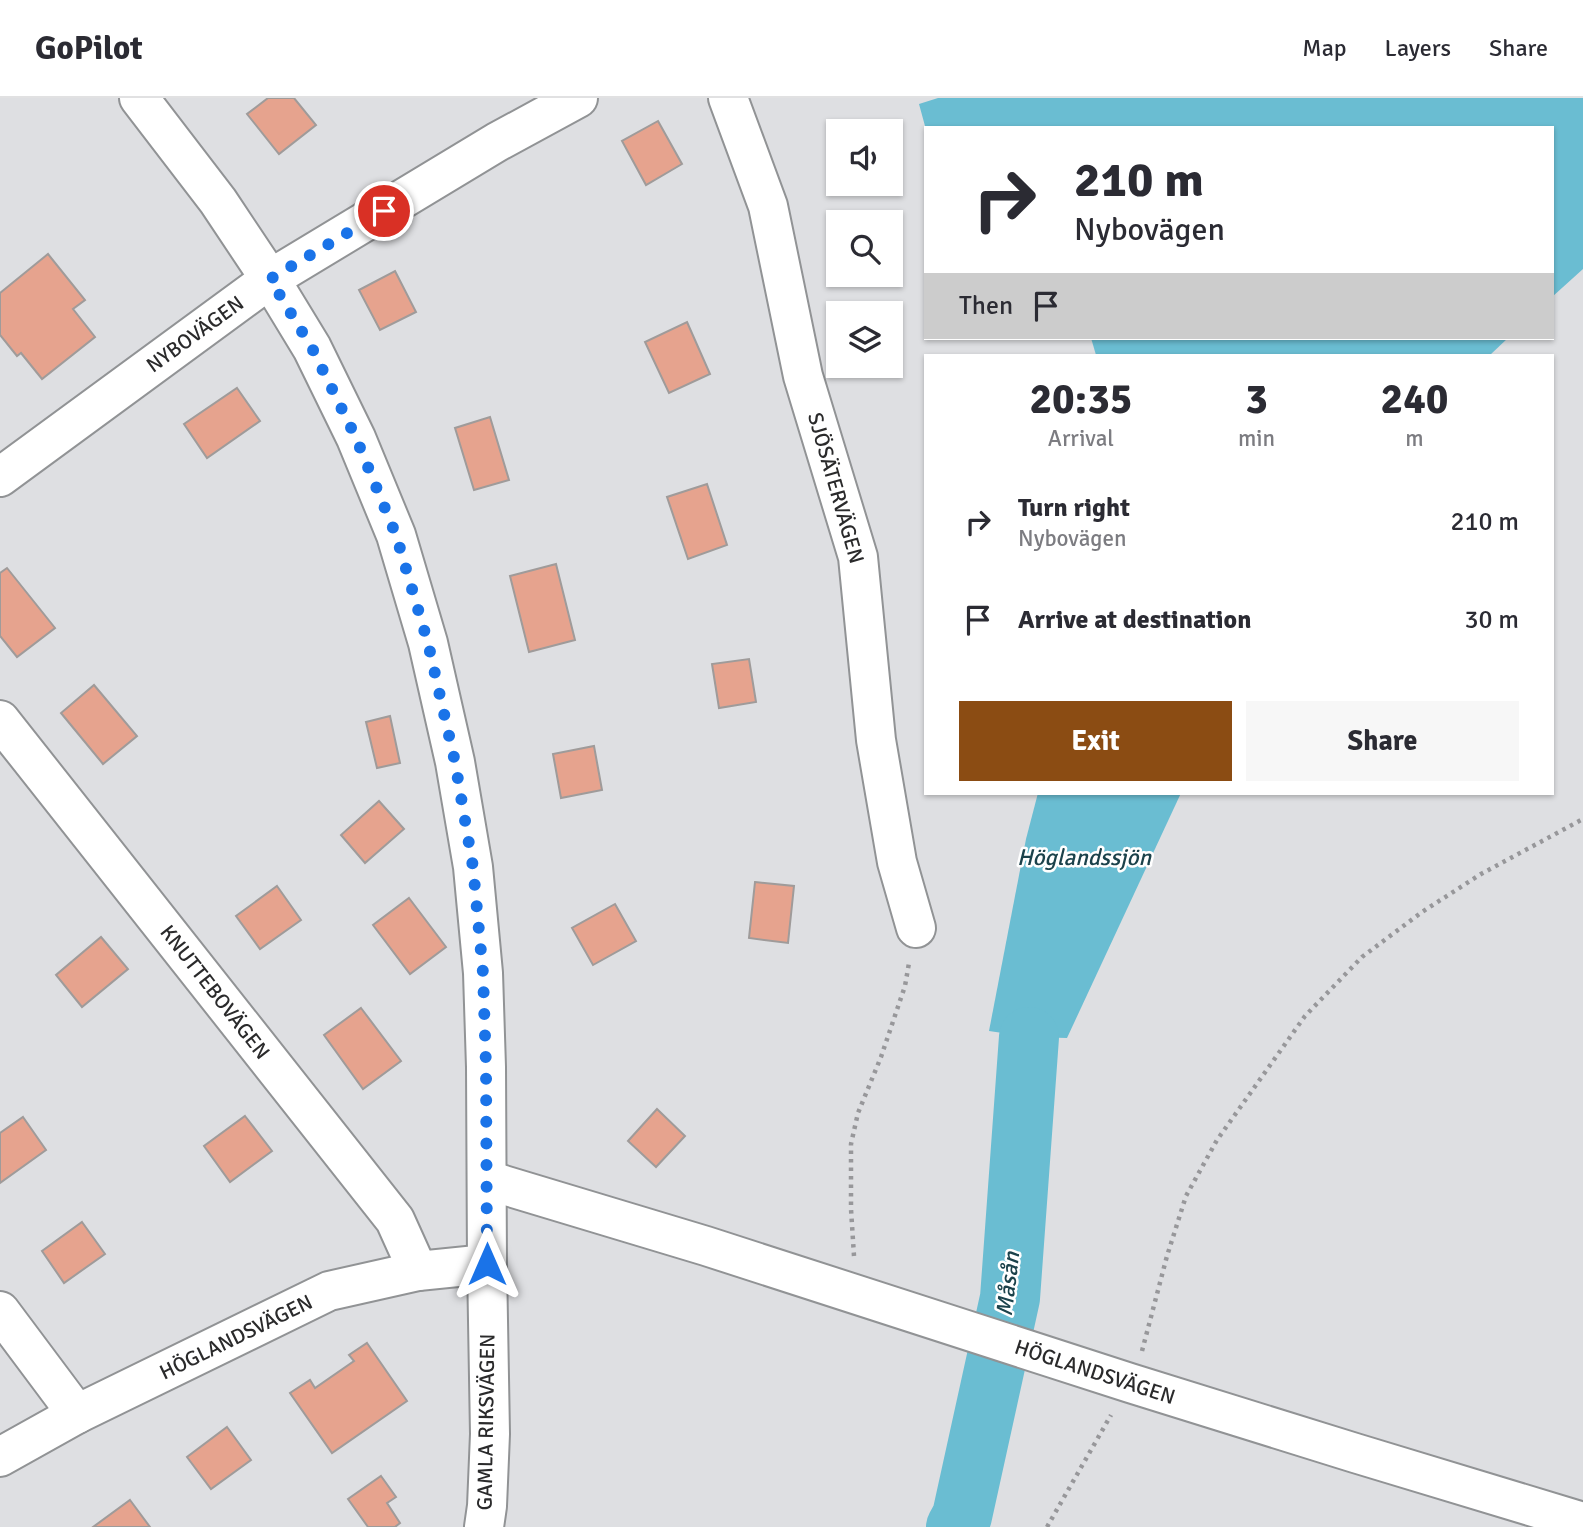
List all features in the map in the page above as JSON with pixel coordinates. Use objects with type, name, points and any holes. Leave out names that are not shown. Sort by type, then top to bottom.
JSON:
[{"type":"street","name":"GAMLA RIKSVÄGEN","points":[[139,98],[218,201],[312,348],[356,438],[396,535],[428,643],[455,762],[473,867],[483,973],[490,1434],[484,1527]]},
{"type":"street","name":"NYBOVÄGEN","points":[[0,477],[270,279],[497,142],[578,98]]},
{"type":"street","name":"SJÖSÄTERVÄGEN","points":[[728,98],[768,206],[803,376],[858,557],[877,740],[897,862],[916,928]]},
{"type":"street","name":"KNUTTEBOVÄGEN","points":[[0,720],[395,1220],[418,1271]]},
{"type":"street","name":"HÖGLANDSVÄGEN","points":[[487,1180],[694,1242],[1130,1383],[1583,1521]]},
{"type":"street","name":"HÖGLANDSVÄGEN","points":[[0,1457],[77,1414],[329,1291],[418,1271],[487,1264]]},
{"type":"street","points":[[0,1311],[77,1414]]},
{"type":"path","points":[[1047,1527],[1130,1383],[1142,1353],[1167,1256],[1186,1196],[1217,1140],[1305,1016],[1362,957],[1422,912],[1481,874],[1583,819]]},
{"type":"path","points":[[856,1295],[851,1209],[851,1144],[858,1113],[881,1057],[905,986],[916,928]]},
{"type":"water","points":[[938,98],[1583,98],[1583,269],[1554,295],[1554,126],[925,126],[919,104]]},
{"type":"water","points":[[1092,340],[1506,340],[1491,354],[1096,354]]},
{"type":"water","name":"Höglandssjön","points":[[1037,795],[1180,795],[1067,1038],[1029,1037],[989,1031],[1026,839]]},
{"type":"building","points":[[268,98],[294,98],[316,125],[279,154],[247,114]]},
{"type":"building","points":[[658,121],[682,164],[646,185],[622,141]]},
{"type":"building","points":[[48,254],[85,300],[73,309],[95,337],[42,379],[21,353],[17,356],[0,335],[0,293]]},
{"type":"building","points":[[395,271],[416,312],[380,330],[359,290]]},
{"type":"building","points":[[687,322],[710,374],[669,393],[645,342]]},
{"type":"building","points":[[237,388],[260,421],[207,458],[184,424]]},
{"type":"building","points":[[490,417],[509,480],[474,490],[455,428]]},
{"type":"building","points":[[707,484],[727,545],[688,559],[667,497]]},
{"type":"building","points":[[556,564],[575,640],[529,652],[510,576]]},
{"type":"building","points":[[7,568],[55,628],[17,657],[0,636],[0,573]]},
{"type":"building","points":[[749,659],[756,702],[719,708],[712,664]]},
{"type":"building","points":[[94,685],[137,736],[103,764],[61,713]]},
{"type":"building","points":[[390,716],[400,763],[377,768],[366,722]]},
{"type":"building","points":[[594,746],[602,790],[561,798],[553,754]]},
{"type":"building","points":[[379,801],[404,829],[365,863],[341,835]]},
{"type":"building","points":[[755,882],[794,886],[788,943],[749,938]]},
{"type":"building","points":[[277,886],[301,920],[260,949],[236,916]]},
{"type":"building","points":[[409,898],[446,947],[410,974],[373,925]]},
{"type":"building","points":[[615,904],[636,941],[593,965],[572,928]]},
{"type":"building","points":[[101,937],[128,969],[82,1007],[56,975]]},
{"type":"building","points":[[361,1008],[401,1061],[363,1089],[324,1035]]},
{"type":"building","points":[[657,1109],[685,1136],[656,1167],[628,1141]]},
{"type":"building","points":[[245,1116],[272,1151],[230,1182],[204,1146]]},
{"type":"building","points":[[23,1117],[46,1150],[0,1183],[0,1133]]},
{"type":"building","points":[[82,1222],[105,1254],[64,1283],[42,1251]]},
{"type":"building","points":[[367,1343],[407,1401],[332,1453],[290,1393],[310,1380],[315,1388],[354,1361],[349,1355]]},
{"type":"building","points":[[227,1427],[251,1460],[211,1489],[187,1457]]},
{"type":"building","points":[[381,1476],[396,1497],[387,1503],[400,1523],[395,1527],[368,1527],[348,1499]]},
{"type":"building","points":[[130,1500],[150,1527],[93,1527]]},
{"type":"waterway","name":"Måsån","points":[[956,1527],[962,1516],[1010,1298],[1029,1037]]},
{"type":"route","points":[[384,211],[270,279],[312,348],[356,438],[396,535],[428,643],[455,762],[473,867],[483,973],[487,1264]]}]
